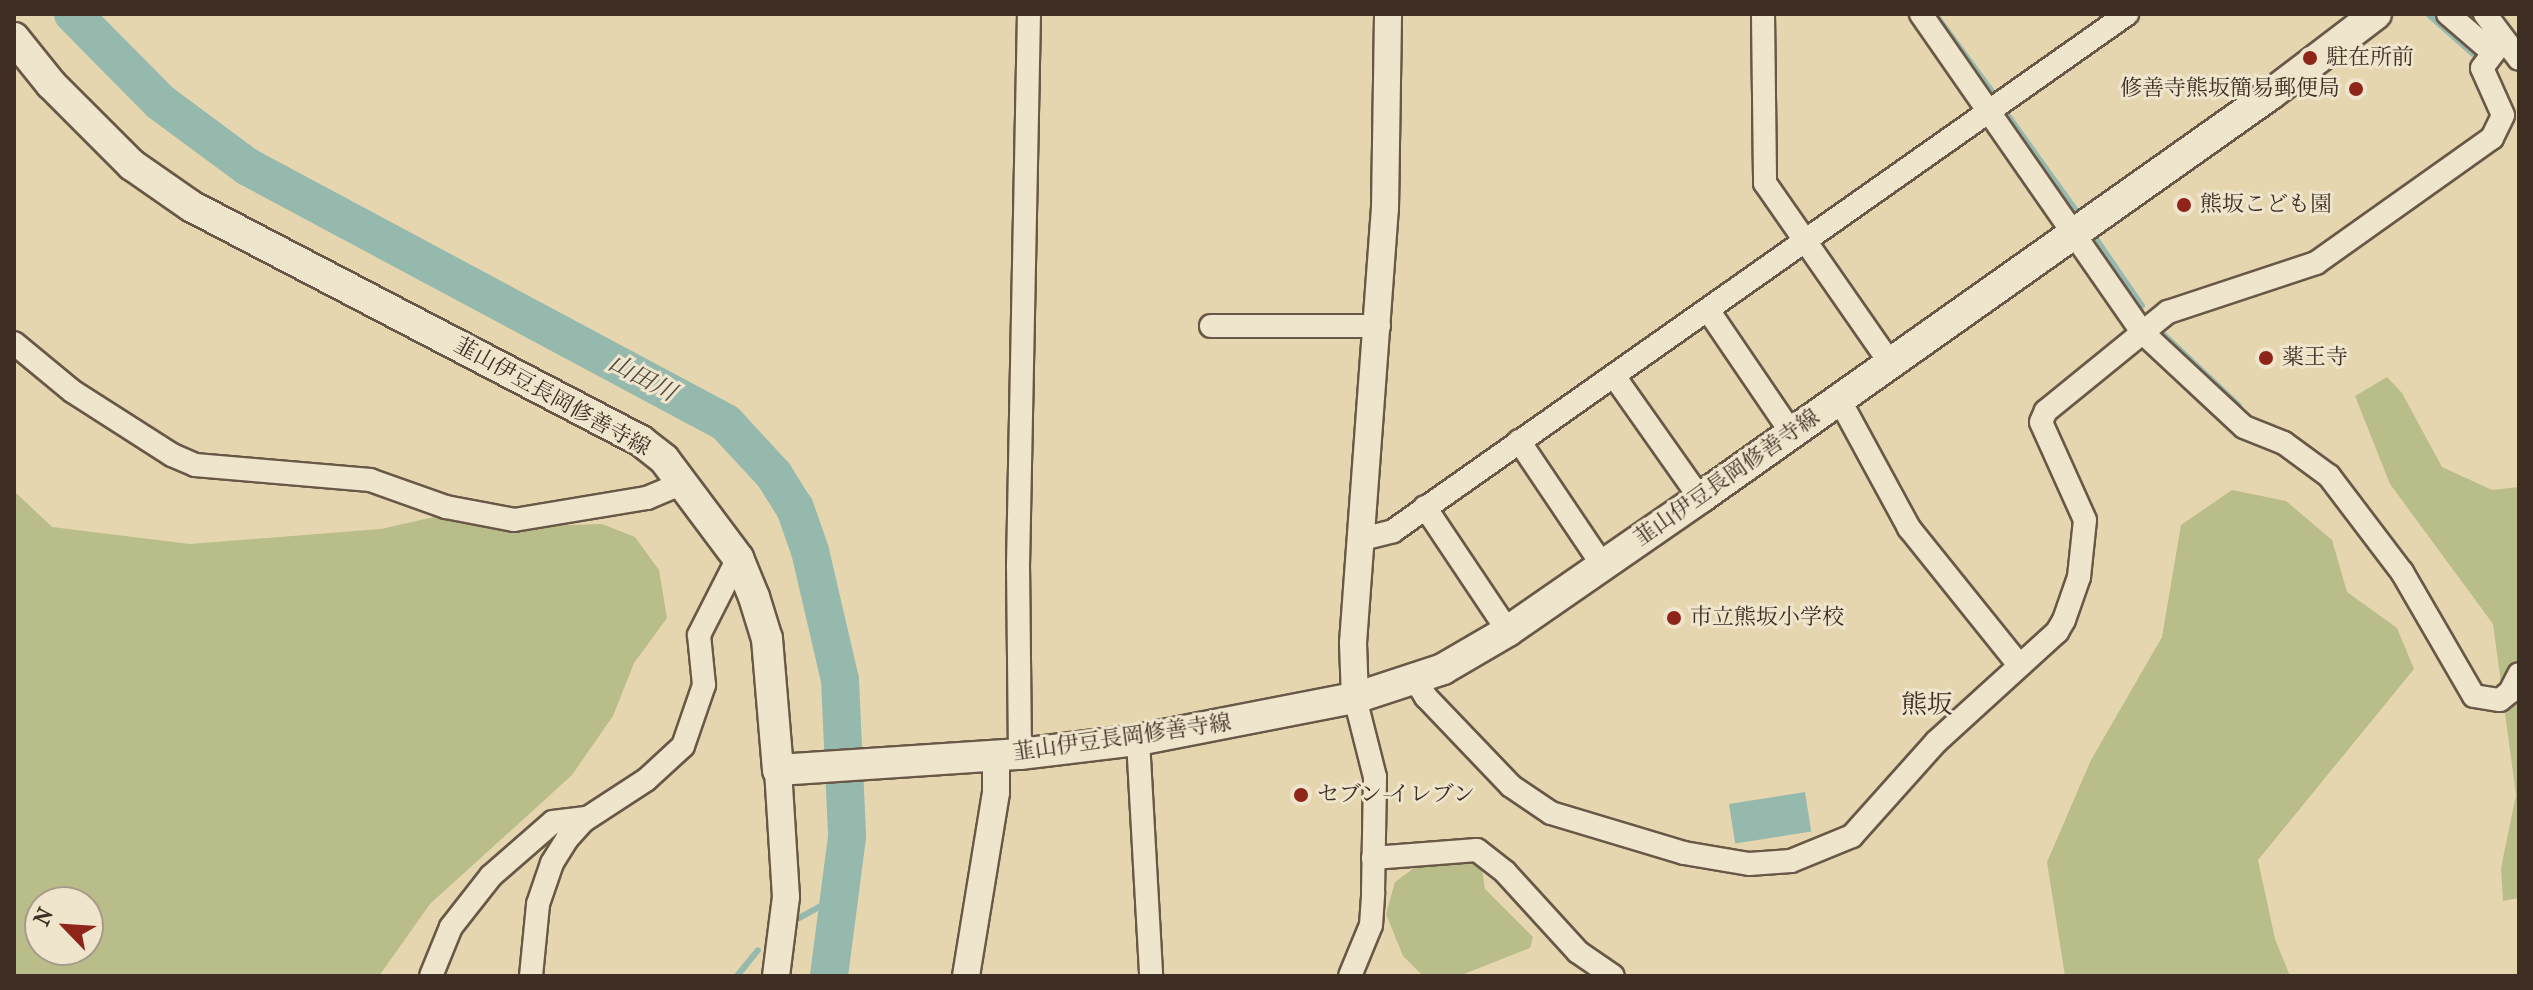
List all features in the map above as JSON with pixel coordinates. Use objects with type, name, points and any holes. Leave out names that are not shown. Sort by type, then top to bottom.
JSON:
[{"type":"main road","name":"韮山伊豆長岡修善寺線","points":[[14,38],[51,84],[132,165],[191,206],[641,441],[685,482],[738,558],[767,639],[786,769],[1008,755],[1138,740],[1355,698],[1416,681],[1508,631],[1603,566],[2076,233],[2376,14]]},
{"type":"street","points":[[966,976],[996,792],[1008,755],[1018,566],[1029,14]]},
{"type":"street","points":[[1350,976],[1371,925],[1375,777],[1355,698],[1353,643],[1379,326],[1388,14]]},
{"type":"street","points":[[1763,14],[1765,183],[1890,363]]},
{"type":"street","points":[[1921,14],[2142,332],[2244,427],[2284,443],[2329,476],[2402,572],[2474,696],[2500,700],[2510,692],[2519,674]]},
{"type":"street","points":[[1362,539],[1393,531],[2127,14]]},
{"type":"street","points":[[2448,14],[2495,29],[2519,59]]},
{"type":"street","points":[[1416,681],[1426,697],[1511,786],[1541,808],[1684,853],[1767,864],[1833,847],[1865,826],[1936,742],[2057,632],[2076,592],[2083,548],[2083,506],[2041,422],[2046,411],[2142,332],[2183,305],[2316,263],[2492,138],[2503,115],[2483,76],[2495,29]]},
{"type":"street","points":[[1708,310],[1791,432]]},
{"type":"street","points":[[1211,326],[1379,326]]},
{"type":"street","points":[[14,343],[72,391],[172,455],[195,465],[370,480],[446,507],[514,520],[647,498],[685,482]]},
{"type":"street","points":[[1614,376],[1700,498]]},
{"type":"street","points":[[1839,399],[1909,528],[2019,665]]},
{"type":"street","points":[[1519,441],[1603,566]]},
{"type":"street","points":[[1425,507],[1508,631]]},
{"type":"street","points":[[531,976],[538,904],[552,863],[586,818],[646,780],[683,746],[704,685],[699,635],[738,558]]},
{"type":"street","points":[[1138,740],[1151,976]]},
{"type":"street","points":[[776,976],[786,897],[786,769]]},
{"type":"street","points":[[431,976],[451,927],[491,876],[553,822],[586,818]]},
{"type":"street","points":[[1373,858],[1477,850],[1505,872],[1578,952],[1613,976]]},
{"type":"green space","points":[[2387,377],[2402,393],[2442,467],[2492,490],[2519,487],[2519,898],[2503,901],[2501,868],[2516,795],[2493,624],[2390,484],[2355,396]]},
{"type":"green space","points":[[2232,490],[2286,501],[2332,540],[2347,592],[2397,628],[2414,669],[2258,860],[2275,939],[2290,976],[2065,976],[2047,862],[2091,760],[2162,637],[2181,525]]},
{"type":"green space","points":[[14,491],[52,527],[190,544],[381,529],[434,517],[504,527],[602,524],[635,537],[659,570],[667,618],[634,663],[613,716],[572,775],[430,904],[379,976],[14,976]]},
{"type":"green space","points":[[1468,861],[1482,869],[1485,889],[1533,937],[1530,948],[1459,976],[1422,975],[1403,956],[1386,914],[1395,882],[1414,868]]},
{"type":"water","points":[[1805,792],[1811,832],[1735,844],[1729,804]]},
{"type":"waterway","name":"山田川","points":[[73,14],[160,102],[248,167],[726,423],[774,475],[795,508],[810,551],[840,680],[847,837],[829,976]]},
{"type":"waterway","points":[[1935,14],[1993,93]]},
{"type":"waterway","points":[[2428,14],[2473,54]]},
{"type":"waterway","points":[[2009,117],[2077,212]]},
{"type":"waterway","points":[[2096,239],[2142,306]]},
{"type":"waterway","points":[[2164,335],[2239,406]]},
{"type":"waterway","points":[[799,918],[839,896]]},
{"type":"waterway","points":[[737,976],[758,950]]},
{"type":"place","name":"駐在所前","points":[[2310,58]]},
{"type":"place","name":"修善寺熊坂簡易郵便局","points":[[2356,89]]},
{"type":"place","name":"熊坂こども園","points":[[2184,205]]},
{"type":"place","name":"薬王寺","points":[[2266,358]]},
{"type":"place","name":"市立熊坂小学校","points":[[1674,618]]},
{"type":"place","name":"セブン-イレブン","points":[[1301,795]]},
{"type":"district","name":"熊坂","points":[[1927,705]]}]
